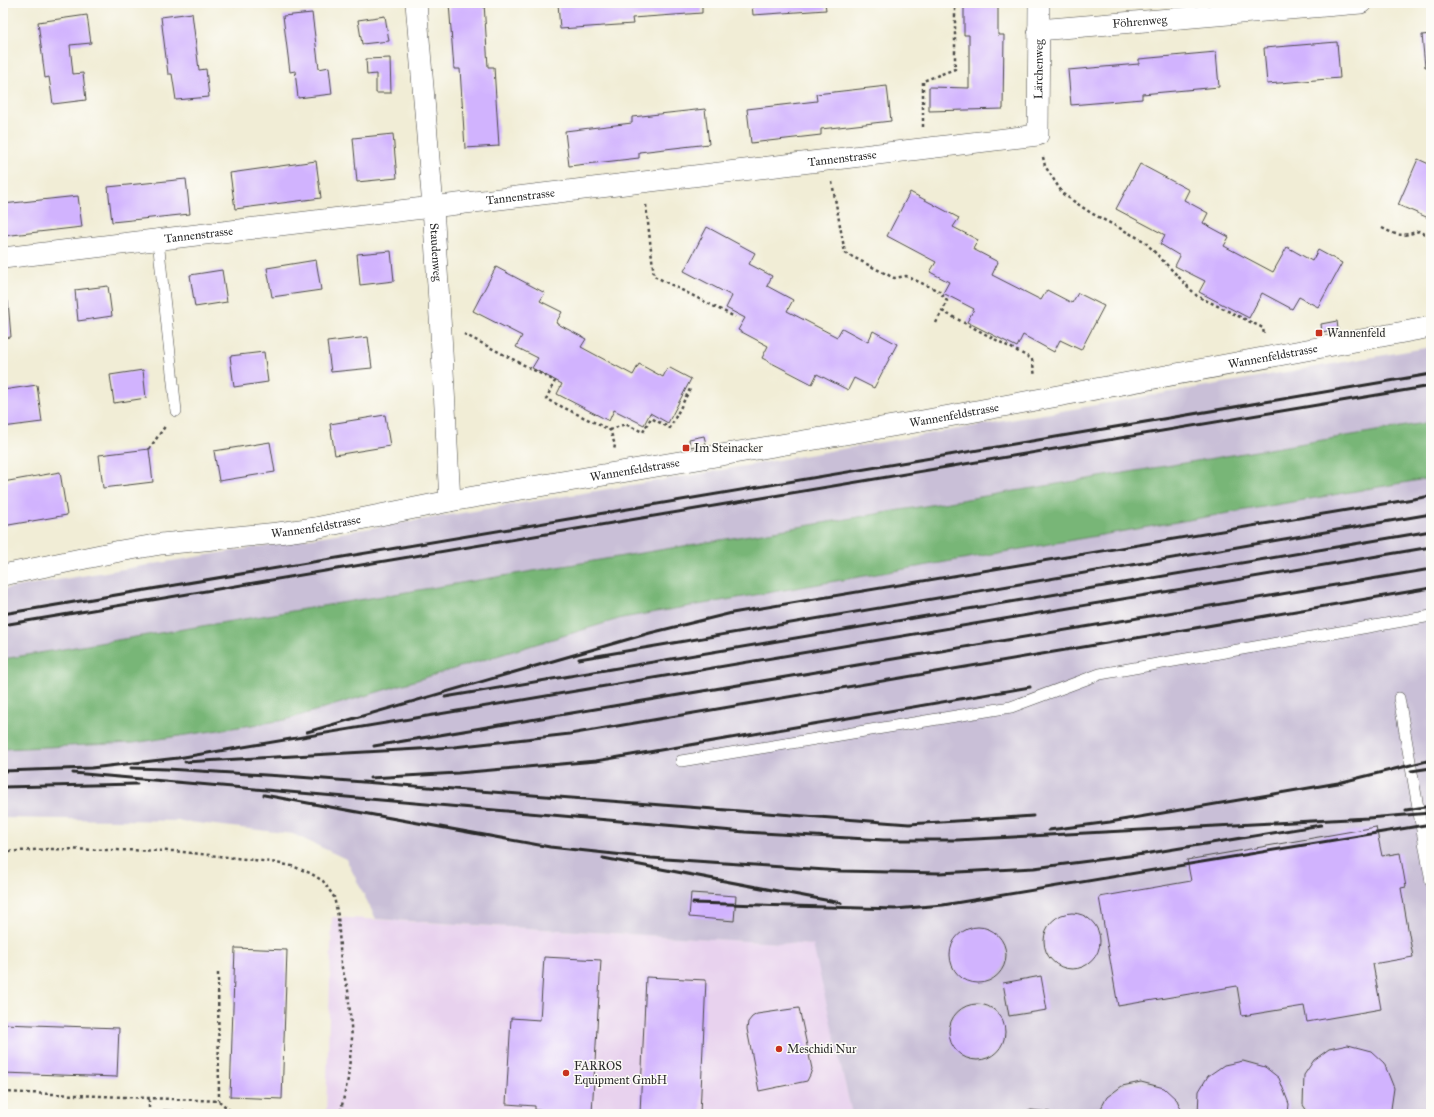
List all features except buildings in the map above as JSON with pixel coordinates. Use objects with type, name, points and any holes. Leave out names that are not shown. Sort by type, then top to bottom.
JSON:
[{"type":"street","name":"Staudenweg","points":[[416,3],[433,207],[450,501]]},
{"type":"street","name":"Lärchenweg","points":[[1038,135],[1039,3]]},
{"type":"street","name":"Föhrenweg","points":[[1038,30],[1275,11],[1353,3]]},
{"type":"street","name":"Tannenstrasse","points":[[3,258],[1038,135]]},
{"type":"street","name":"Wannenfeldstrasse","points":[[3,576],[160,544],[315,528],[450,501],[916,422],[1431,327]]},
{"type":"lane","points":[[158,240],[176,410]]},
{"type":"lane","points":[[681,761],[1011,707],[1100,674],[1431,616]]},
{"type":"lane","points":[[1399,698],[1431,882]]},
{"type":"path","points":[[922,149],[922,81],[955,69],[955,3]]},
{"type":"path","points":[[1038,135],[1045,166],[1063,194],[1091,213],[1144,241],[1197,296],[1263,328],[1268,358]]},
{"type":"path","points":[[828,160],[845,253],[894,278],[906,276],[939,291],[947,301],[936,323]]},
{"type":"path","points":[[643,182],[654,276],[735,317]]},
{"type":"path","points":[[1382,228],[1397,235],[1419,231],[1431,236]]},
{"type":"path","points":[[942,311],[1032,359],[1039,399]]},
{"type":"path","points":[[441,333],[458,332],[467,335],[555,381],[546,398],[610,430],[615,445],[611,458],[613,474]]},
{"type":"path","points":[[610,430],[625,424],[643,432],[651,418],[670,428],[690,389],[691,390]]},
{"type":"path","points":[[149,449],[176,410]]},
{"type":"path","points":[[3,852],[49,849],[174,851],[271,862],[292,866],[310,873],[323,881],[334,897],[338,916],[341,964],[348,990],[352,1038],[348,1079],[340,1114]]},
{"type":"path","points":[[218,974],[219,1101]]},
{"type":"path","points":[[3,1092],[219,1101],[234,1114]]},
{"type":"path","points":[[149,1098],[149,1114]]},
{"type":"shaded area","points":[[1431,347],[1431,422],[3,659],[3,589],[704,473]]},
{"type":"shaded area","points":[[1431,478],[1431,1114],[852,1114],[813,945],[376,919],[346,859],[293,834],[180,821],[3,818],[3,749],[133,743],[285,720],[622,618]]},
{"type":"shaded area","points":[[332,917],[814,945],[852,1114],[326,1114]]},
{"type":"green space","points":[[1431,422],[1431,478],[622,618],[285,720],[133,743],[3,749],[3,659]]},
{"type":"railway","points":[[3,614],[1431,374]]},
{"type":"railway","points":[[3,625],[1431,386]]},
{"type":"railway","points":[[307,732],[650,633],[732,613],[1431,496]]},
{"type":"railway","points":[[579,659],[1431,514]]},
{"type":"railway","points":[[445,697],[1431,531]]},
{"type":"railway","points":[[3,771],[91,768],[178,758],[1431,547]]},
{"type":"railway","points":[[374,746],[1431,569]]},
{"type":"railway","points":[[185,762],[454,747],[570,734],[1431,588]]},
{"type":"railway","points":[[370,778],[458,773],[596,761],[1030,687]]},
{"type":"railway","points":[[1049,830],[1110,822],[1338,783],[1431,760]]},
{"type":"railway","points":[[131,768],[298,777],[909,824],[1033,816]]},
{"type":"railway","points":[[1411,771],[1431,768]]},
{"type":"railway","points":[[73,773],[745,832],[884,840],[957,840],[1368,818],[1431,813]]},
{"type":"railway","points":[[3,787],[137,784]]},
{"type":"railway","points":[[264,795],[550,847],[651,858],[840,871],[940,873],[1034,868],[1144,854],[1321,825]]},
{"type":"railway","points":[[1406,810],[1431,806]]},
{"type":"railway","points":[[693,903],[895,909],[943,905],[1431,824]]},
{"type":"railway","points":[[603,858],[841,903]]},
{"type":"place","name":"Wannenfeld","points":[[1319,333]]},
{"type":"place","name":"Im Steinacker","points":[[686,448]]},
{"type":"place","name":"Meschidi Nur","points":[[779,1049]]},
{"type":"place","name":"FARROS Equipment GmbH","points":[[566,1073]]}]
